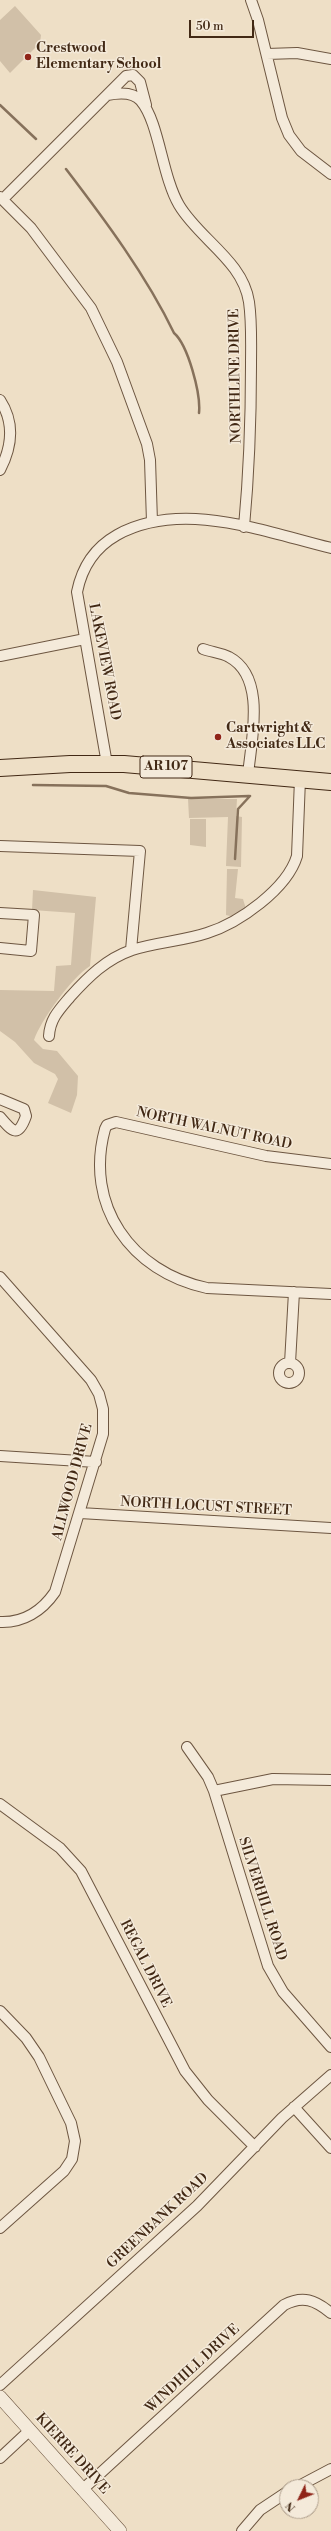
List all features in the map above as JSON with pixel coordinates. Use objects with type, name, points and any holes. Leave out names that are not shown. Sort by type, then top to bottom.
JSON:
[{"type":"main road","name":"AR 107","points":[[0,768],[107,764],[331,782]]},
{"type":"street","points":[[251,0],[267,54],[282,118],[289,135],[306,156],[331,174]]},
{"type":"street","points":[[267,54],[297,53],[331,59]]},
{"type":"street","name":"NORTHLINE DRIVE","points":[[2,198],[126,76],[133,75],[140,82],[169,185],[180,206],[235,269],[247,293],[250,318],[252,434],[244,526]]},
{"type":"street","name":"NORTHLINE DRIVE","points":[[107,95],[117,93],[134,96],[140,99],[148,110]]},
{"type":"street","points":[[2,198],[31,228],[55,259],[88,304],[105,333],[147,444],[150,460],[152,522]]},
{"type":"street","points":[[0,400],[9,420],[11,437],[7,456],[0,470]]},
{"type":"street","name":"LAKEVIEW ROAD","points":[[107,764],[77,592],[84,567],[96,551],[112,538],[132,528],[152,522],[200,520],[244,526],[331,548]]},
{"type":"street","points":[[0,656],[85,639]]},
{"type":"street","points":[[203,649],[229,656],[241,668],[250,682],[254,701],[248,775]]},
{"type":"street","points":[[49,1036],[49,1026],[56,1013],[89,976],[104,964],[131,950],[205,934],[223,928],[252,909],[282,883],[294,865],[296,856],[300,780]]},
{"type":"street","points":[[0,846],[140,851],[131,950]]},
{"type":"street","points":[[0,913],[34,915],[31,951],[0,948]]},
{"type":"street","points":[[0,1099],[24,1109],[26,1116],[24,1124],[16,1132],[12,1131],[0,1117]]},
{"type":"street","name":"NORTH WALNUT ROAD","points":[[294,1292],[206,1288],[177,1280],[155,1267],[124,1236],[108,1211],[99,1180],[99,1158],[102,1140],[107,1125],[116,1122],[259,1155],[301,1162],[331,1164]]},
{"type":"street","name":"ALLWOOD DRIVE","points":[[0,1277],[96,1387],[104,1421],[102,1440],[96,1462],[61,1576],[50,1599],[28,1616],[14,1621],[0,1622]]},
{"type":"street","points":[[290,1363],[294,1292],[331,1294]]},
{"type":"street","points":[[0,1456],[96,1462]]},
{"type":"street","name":"NORTH LOCUST STREET","points":[[80,1513],[331,1528]]},
{"type":"street","name":"SILVERHILL ROAD","points":[[187,1747],[208,1777],[214,1791],[268,1966],[283,1992],[331,2046]]},
{"type":"street","points":[[214,1791],[273,1779],[331,1780]]},
{"type":"street","name":"REGAL DRIVE","points":[[0,1804],[54,1843],[81,1871],[185,2071],[208,2100],[255,2147]]},
{"type":"street","points":[[0,2012],[26,2038],[39,2057],[71,2122],[75,2141],[72,2159],[64,2171],[1,2226]]},
{"type":"street","name":"GREENBANK ROAD","points":[[0,2385],[197,2206],[294,2107],[331,2075]]},
{"type":"street","points":[[294,2107],[331,2148]]},
{"type":"street","name":"WINDHILL DRIVE","points":[[82,2490],[284,2305],[306,2298],[316,2302],[331,2313]]},
{"type":"street","name":"KIERRE DRIVE","points":[[0,2397],[120,2531]]},
{"type":"street","points":[[0,2458],[29,2431]]},
{"type":"street","points":[[312,2479],[331,2469]]},
{"type":"street","points":[[242,2531],[260,2510],[279,2497]]},
{"type":"shaded area","points":[[15,6],[41,35],[40,43],[10,73],[0,61],[0,20]]},
{"type":"shaded area","points":[[188,799],[237,799],[236,816],[242,817],[241,867],[226,866],[228,817],[189,818]]},
{"type":"shaded area","points":[[190,819],[206,819],[206,847],[190,845]]},
{"type":"shaded area","points":[[227,869],[238,869],[235,898],[243,899],[246,909],[234,917],[226,915]]},
{"type":"shaded area","points":[[33,890],[96,897],[90,966],[66,989],[43,1022],[34,1040],[43,1049],[57,1051],[78,1076],[77,1095],[71,1113],[48,1103],[58,1079],[55,1074],[34,1063],[15,1042],[0,1031],[0,990],[54,991],[56,966],[71,965],[75,913],[32,910]]},
{"type":"waterway","points":[[0,105],[36,139]]},
{"type":"waterway","points":[[66,169],[110,228],[138,269],[184,348],[196,383],[199,413]]},
{"type":"waterway","points":[[33,785],[106,786],[129,793],[191,798],[249,796]]},
{"type":"waterway","points":[[235,859],[238,809],[250,796]]},
{"type":"place","name":"Crestwood Elementary School","points":[[28,57]]},
{"type":"place","name":"Cartwright & Associates LLC","points":[[218,737]]}]
